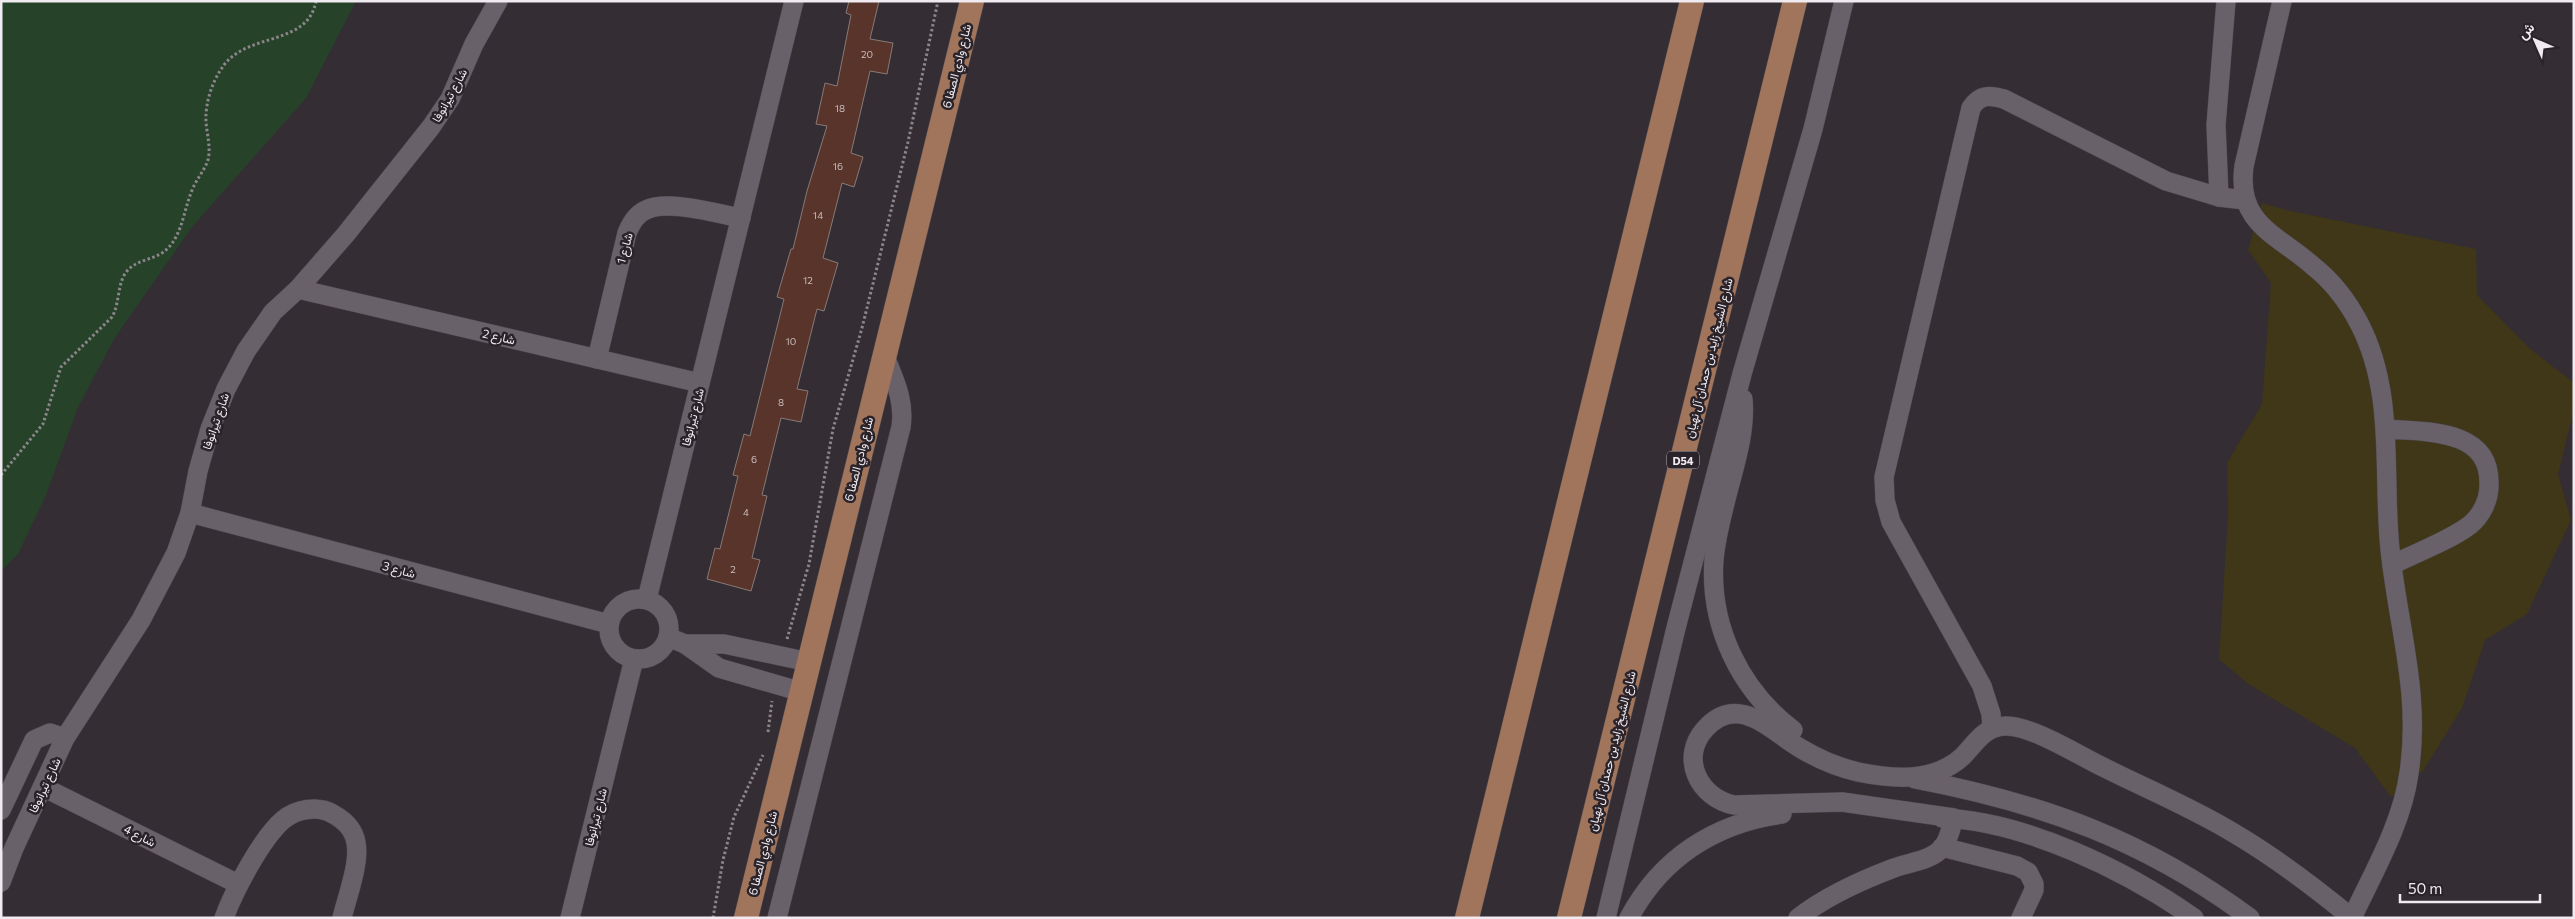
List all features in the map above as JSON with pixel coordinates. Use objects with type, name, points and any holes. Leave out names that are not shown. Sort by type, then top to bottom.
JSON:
[{"type":"main road","name":"شارع وادي الصفا 6","points":[[746,918],[972,1]]},
{"type":"main road","points":[[1467,918],[1692,1]]},
{"type":"main road","name":"شارع الشيخ زايد بن حمدان آل نهيان","points":[[1569,918],[1796,1]]},
{"type":"street","name":"شارع تيرانوفا","points":[[1,882],[7,845],[43,787],[65,738],[105,680],[158,591],[176,553],[190,513],[198,470],[210,429],[226,389],[246,351],[273,312],[298,289],[411,155],[432,127],[450,99],[474,44],[498,1]]},
{"type":"street","name":"شارع تيرانوفا","points":[[647,599],[794,1]]},
{"type":"street","points":[[1606,918],[1676,628],[1742,374],[1813,129],[1844,1]]},
{"type":"street","points":[[2219,197],[2216,124],[2226,1]]},
{"type":"street","points":[[1742,374],[1744,404],[1742,431],[1717,538],[1714,559],[1716,602],[1726,644],[1746,681],[1757,695],[1802,738],[1840,756],[1914,779],[1960,759],[1984,733],[1992,728],[2011,725],[2064,746],[2204,817],[2273,857],[2302,877],[2352,918],[2395,826],[2404,800],[2412,749],[2413,705],[2410,667],[2392,565],[2386,428],[2376,368],[2369,345],[2346,302],[2315,267],[2258,223],[2245,200],[2242,178],[2244,166],[2282,1]]},
{"type":"street","points":[[1992,728],[1991,714],[1982,686],[1891,522],[1885,500],[1884,477],[1972,108],[1982,97],[1989,95],[2004,99],[2166,181],[2219,197],[2245,200]]},
{"type":"street","name":"شارع 1","points":[[598,359],[627,233],[638,215],[646,210],[666,206],[741,218]]},
{"type":"street","name":"شارع 2","points":[[298,289],[700,383]]},
{"type":"street","points":[[777,918],[901,427],[903,414],[900,391],[884,354]]},
{"type":"street","points":[[2386,428],[2458,437],[2468,443],[2480,455],[2488,471],[2490,483],[2485,506],[2470,524],[2392,565]]},
{"type":"street","name":"شارع 3","points":[[190,513],[609,624]]},
{"type":"street","points":[[802,692],[719,668],[684,641],[669,628],[663,610],[647,599],[634,598],[622,603],[613,612],[609,624],[609,636],[614,647],[622,655],[634,659],[645,659],[663,647],[684,641],[724,644],[809,662]]},
{"type":"street","points":[[767,683],[775,655]]},
{"type":"street","name":"شارع تيرانوفا","points":[[570,918],[634,659]]},
{"type":"street","points":[[2194,918],[2166,898],[2091,859],[2037,838],[1954,818],[1842,802],[1740,805],[1724,803],[1707,792],[1700,784],[1694,770],[1693,755],[1695,745],[1706,727],[1723,716],[1744,714],[1762,721],[1798,747],[1828,763],[1860,772],[1914,779],[2016,801],[2098,830],[2182,873],[2250,918]]},
{"type":"street","points":[[1,810],[34,740],[50,733],[65,738]]},
{"type":"street","name":"شارع 4","points":[[43,787],[238,884]]},
{"type":"street","points":[[224,918],[238,884],[283,820],[297,811],[313,809],[329,811],[343,819],[352,832],[356,843],[356,857],[342,918]]},
{"type":"street","points":[[1629,918],[1648,887],[1679,855],[1704,838],[1738,822],[1760,817],[1806,812],[1954,818]]},
{"type":"street","points":[[1798,918],[1854,886],[1895,868],[1922,860],[1942,848],[1949,837],[1954,818]]},
{"type":"street","points":[[1942,848],[2017,866],[2028,872],[2034,884],[2034,890],[2021,918]]},
{"type":"path","points":[[1,475],[43,424],[60,368],[112,317],[117,307],[120,285],[126,272],[137,263],[158,256],[173,242],[195,184],[208,161],[207,107],[217,77],[224,65],[244,48],[297,30],[310,16],[316,1]]},
{"type":"path","points":[[775,655],[798,608],[809,564],[833,429],[862,328],[908,142],[938,1]]},
{"type":"path","points":[[767,683],[768,735]]},
{"type":"path","points":[[713,918],[723,860],[734,817],[764,751]]},
{"type":"green space","points":[[1,1],[356,1],[306,98],[192,227],[114,339],[78,407],[46,495],[18,554],[1,571]]},
{"type":"sand","points":[[2262,203],[2286,210],[2476,249],[2477,295],[2529,348],[2574,383],[2574,409],[2558,474],[2571,520],[2527,614],[2485,640],[2462,708],[2423,771],[2391,797],[2355,748],[2247,683],[2219,659],[2228,517],[2227,463],[2262,404],[2271,283],[2248,250]]},
{"type":"building","points":[[849,1],[879,1],[870,39],[893,43],[887,74],[870,71],[851,153],[863,157],[854,187],[842,183],[823,258],[838,263],[824,311],[817,309],[797,389],[808,391],[801,422],[781,418],[762,495],[767,496],[752,558],[760,560],[751,591],[707,579],[715,548],[720,549],[738,476],[733,475],[744,434],[750,436],[784,299],[777,297],[791,249],[793,249],[807,191],[827,126],[816,124],[825,83],[837,86],[851,15],[846,13]]}]
